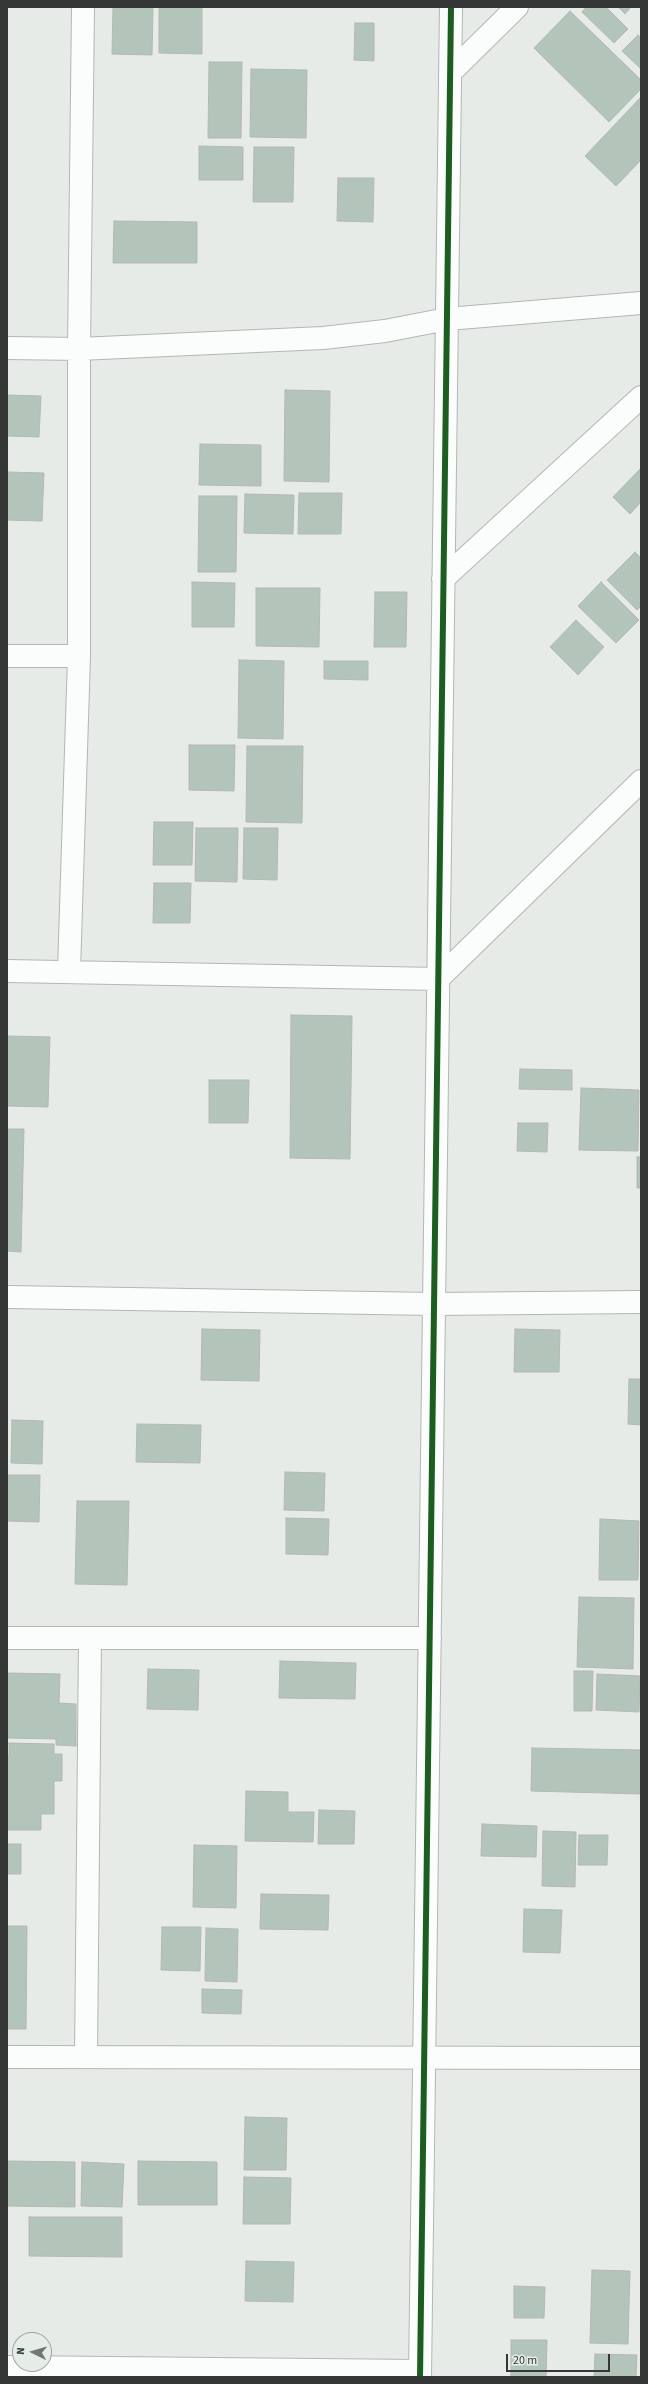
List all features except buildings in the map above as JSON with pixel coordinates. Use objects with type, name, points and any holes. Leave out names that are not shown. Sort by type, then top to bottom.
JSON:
[{"type":"street","points":[[69,971],[79,656],[79,349],[83,7]]},
{"type":"street","points":[[7,2368],[67,2372],[420,2374],[451,7]]},
{"type":"street","points":[[450,73],[517,7]]},
{"type":"street","points":[[7,348],[79,349],[323,338],[385,331],[447,320],[641,303]]},
{"type":"street","points":[[443,578],[641,397]]},
{"type":"street","points":[[7,656],[79,656]]},
{"type":"street","points":[[7,971],[438,979],[641,781]]},
{"type":"street","points":[[7,1297],[434,1304],[641,1302]]},
{"type":"street","points":[[7,1638],[430,1638]]},
{"type":"street","points":[[86,2057],[90,1638]]},
{"type":"street","points":[[7,2057],[641,2058]]},
{"type":"cycle path","points":[[420,2377],[451,7]]}]
